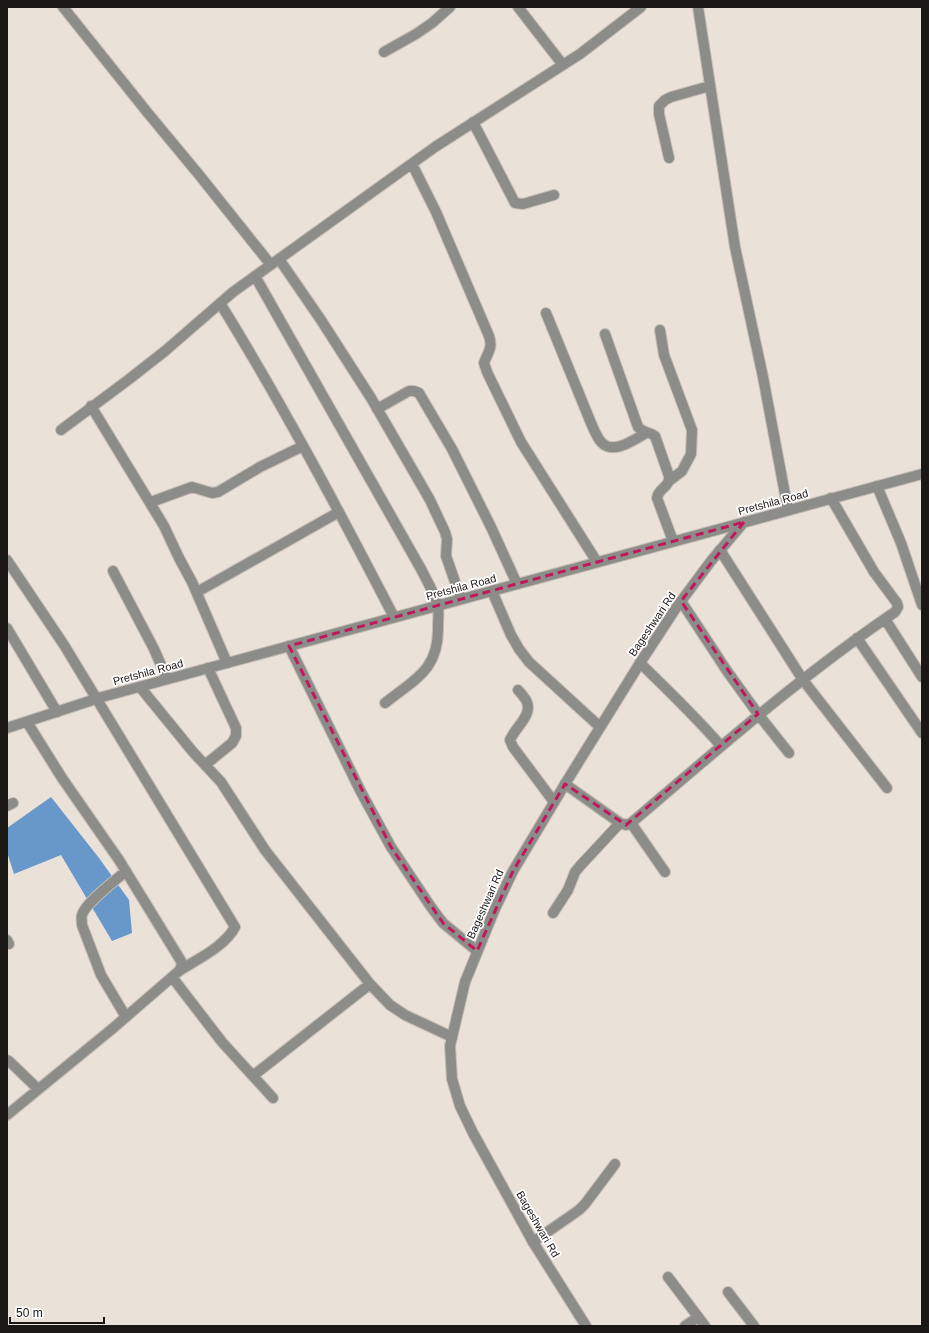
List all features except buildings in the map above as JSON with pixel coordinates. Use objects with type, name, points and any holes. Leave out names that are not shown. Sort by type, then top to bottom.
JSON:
[{"type":"street","points":[[63,7],[146,112],[275,262],[321,320],[377,408],[445,532],[448,539],[446,556],[461,599]]},
{"type":"street","points":[[384,52],[416,34],[432,23],[450,7]]},
{"type":"street","points":[[518,7],[563,65]]},
{"type":"street","points":[[61,430],[159,356],[232,292],[473,122],[580,54],[641,7]]},
{"type":"street","points":[[698,7],[735,247],[763,378],[788,510]]},
{"type":"street","points":[[669,158],[659,114],[659,106],[671,97],[710,86]]},
{"type":"street","points":[[473,122],[515,203],[523,204],[554,195]]},
{"type":"street","points":[[412,164],[436,212],[489,336],[491,343],[490,350],[484,363],[487,372],[520,442],[597,562]]},
{"type":"street","points":[[255,276],[299,357],[403,536],[421,569],[438,606],[438,638],[433,659],[427,669],[420,676],[385,703]]},
{"type":"street","points":[[220,303],[245,343],[303,446],[394,617]]},
{"type":"street","points":[[546,313],[597,436],[603,443],[612,448],[627,444],[646,433],[652,433],[655,436],[669,476],[669,481]]},
{"type":"street","points":[[660,330],[664,355],[692,430],[691,454],[682,471],[669,481],[658,494],[657,498],[673,541]]},
{"type":"street","points":[[605,334],[636,422],[642,431],[646,433]]},
{"type":"street","points":[[377,408],[409,391],[419,393],[452,450],[517,584]]},
{"type":"street","points":[[91,406],[151,502],[164,526],[197,592],[227,663]]},
{"type":"street","points":[[151,502],[192,487],[212,493],[218,492],[260,467],[303,446]]},
{"type":"street","name":"Pretshila Road","points":[[7,728],[167,679],[922,474]]},
{"type":"street","points":[[877,486],[902,543],[922,605]]},
{"type":"street","points":[[565,784],[620,823],[626,825],[631,823],[758,714],[857,638],[895,612],[898,608],[897,603],[874,572],[831,498]]},
{"type":"street","points":[[197,592],[339,512]]},
{"type":"street","name":"Bageshwari Rd","points":[[586,1326],[533,1242],[473,1133],[460,1106],[452,1079],[450,1046],[465,982],[494,911],[513,871],[600,727],[681,601],[720,550],[744,522]]},
{"type":"street","points":[[720,550],[803,680],[886,788]]},
{"type":"street","points":[[7,560],[98,699],[235,927],[230,936],[217,947],[176,974],[7,1115]]},
{"type":"street","points":[[113,571],[154,649],[167,679]]},
{"type":"street","points":[[492,591],[519,649],[529,662],[600,727]]},
{"type":"street","points":[[681,601],[727,671],[758,714],[789,753]]},
{"type":"street","points":[[885,619],[922,677]]},
{"type":"street","points":[[7,628],[57,712]]},
{"type":"street","points":[[857,638],[922,733]]},
{"type":"street","points":[[289,646],[361,792],[391,847],[430,907],[443,923],[478,951]]},
{"type":"street","points":[[640,664],[675,696],[721,746]]},
{"type":"street","points":[[205,765],[232,743],[236,736],[236,728],[208,668]]},
{"type":"street","points":[[140,687],[221,782],[265,850],[370,984],[390,1004],[405,1015],[452,1037]]},
{"type":"street","points":[[518,690],[526,700],[529,707],[527,715],[512,734],[510,740],[513,747],[554,802]]},
{"type":"street","points":[[26,722],[62,778],[126,871],[181,960],[182,966],[176,974]]},
{"type":"street","points":[[553,913],[568,890],[575,872],[620,823]]},
{"type":"street","points":[[631,823],[665,872]]},
{"type":"street","points":[[126,871],[101,893],[85,909],[81,916],[82,925],[101,975],[126,1017]]},
{"type":"street","points":[[176,974],[222,1042],[254,1075],[273,1098]]},
{"type":"street","points":[[254,1075],[370,984]]},
{"type":"street","points":[[8,1060],[38,1089]]},
{"type":"street","points":[[533,1242],[579,1210],[615,1164]]},
{"type":"street","points":[[668,1276],[705,1326]]},
{"type":"street","points":[[728,1292],[754,1326]]},
{"type":"street","points":[[685,1326],[698,1317]]},
{"type":"highlighted area","points":[[744,522],[681,601],[758,714],[626,825],[565,784],[513,871],[477,951],[443,923],[391,847],[289,646]]},
{"type":"water","points":[[51,797],[99,858],[129,900],[132,933],[112,941],[61,855],[14,874],[7,852],[7,828]]}]
